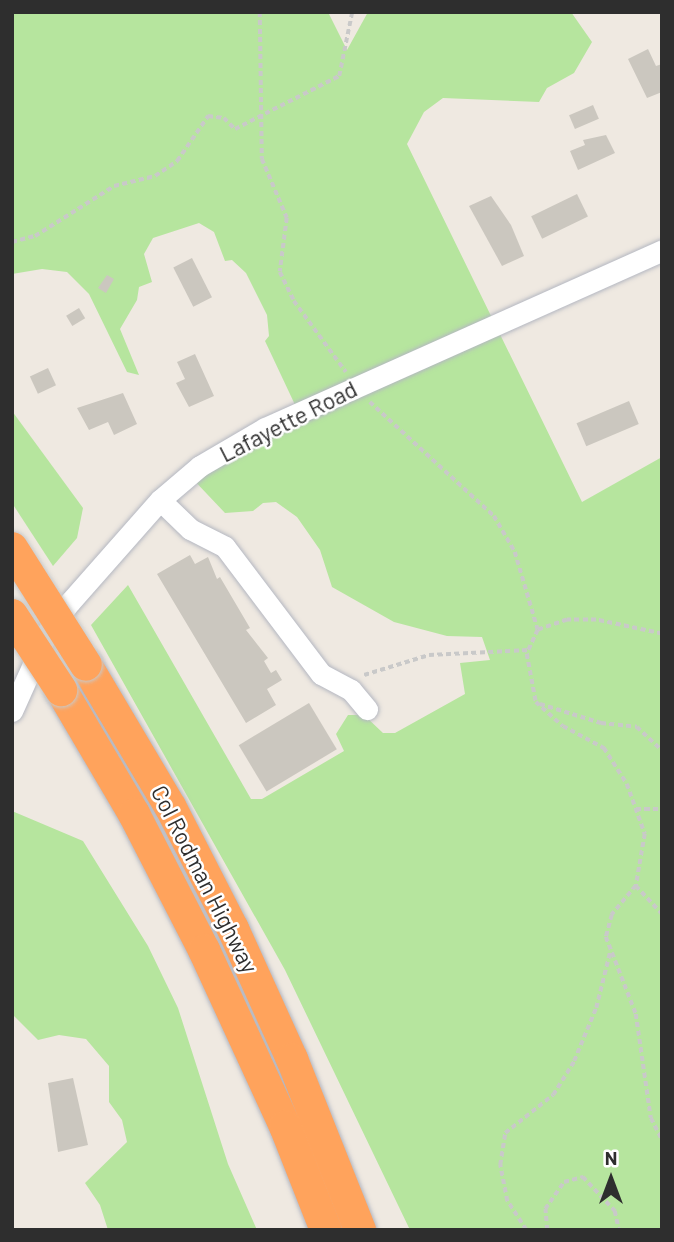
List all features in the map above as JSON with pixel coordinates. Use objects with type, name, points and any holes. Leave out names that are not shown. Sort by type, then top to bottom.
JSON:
[{"type":"highway","name":"Col Rodman Highway","points":[[12,548],[171,808],[233,929],[292,1059],[360,1230]]},
{"type":"highway","name":"Col Rodman Highway","points":[[12,615],[61,690],[134,814],[210,961],[285,1126],[326,1230]]},
{"type":"street","name":"Lafayette Road","points":[[12,711],[48,631],[160,500],[201,466],[265,428],[662,250]]},
{"type":"street","points":[[160,500],[190,529],[225,547],[321,674],[339,683],[367,709]]},
{"type":"path","points":[[260,12],[262,159],[287,218],[280,272],[294,302],[326,340],[355,387],[494,516],[515,552],[538,630],[529,650],[528,679],[537,702],[564,726],[604,748],[627,784],[645,834],[636,886],[612,915],[607,937],[636,1014],[651,1118],[662,1140]]},
{"type":"path","points":[[12,243],[35,236],[114,186],[155,176],[177,160],[208,116],[224,118],[235,130],[261,119],[338,76],[352,12]]},
{"type":"path","points":[[538,630],[567,620],[596,620],[662,634]]},
{"type":"path","points":[[339,683],[429,655],[529,650]]},
{"type":"path","points":[[537,702],[601,723],[637,727],[662,750]]},
{"type":"path","points":[[636,810],[662,809]]},
{"type":"path","points":[[636,886],[662,914]]},
{"type":"path","points":[[526,1230],[507,1201],[500,1165],[505,1133],[553,1095],[574,1061],[596,1008],[611,950]]},
{"type":"path","points":[[547,1230],[545,1209],[564,1182],[583,1177],[615,1211],[620,1230]]},
{"type":"green space","points":[[12,12],[328,12],[347,50],[368,12],[571,12],[592,42],[574,73],[547,88],[539,102],[443,98],[424,112],[407,144],[582,502],[662,457],[662,1230],[410,1230],[285,970],[91,625],[128,585],[251,799],[262,799],[344,751],[336,734],[348,715],[364,715],[383,733],[395,733],[465,694],[460,663],[490,660],[482,637],[447,636],[394,622],[332,587],[320,550],[297,517],[276,502],[263,503],[253,511],[225,513],[189,475],[297,409],[265,341],[269,336],[267,315],[246,273],[232,260],[225,261],[214,232],[199,223],[153,238],[144,254],[152,282],[139,287],[137,300],[120,329],[139,375],[127,372],[89,294],[67,272],[42,269],[12,274]]},
{"type":"green space","points":[[12,411],[83,508],[77,538],[53,566],[12,503]]},
{"type":"green space","points":[[12,811],[83,841],[148,946],[178,1008],[228,1164],[257,1230],[108,1230],[100,1205],[85,1183],[127,1142],[122,1120],[109,1102],[109,1066],[86,1039],[59,1035],[38,1040],[12,1014]]},
{"type":"building","points":[[648,49],[656,66],[662,64],[662,92],[647,98],[628,59]]},
{"type":"building","points":[[593,105],[599,119],[575,129],[569,115]]},
{"type":"building","points":[[606,135],[615,153],[578,170],[570,151],[585,145],[583,140]]},
{"type":"building","points":[[577,194],[588,216],[542,239],[531,216]]},
{"type":"building","points":[[491,196],[511,225],[524,256],[502,266],[469,206]]},
{"type":"building","points":[[192,258],[212,297],[193,307],[173,268]]},
{"type":"building","points":[[107,275],[114,279],[106,293],[98,288]]},
{"type":"building","points":[[79,308],[85,318],[72,326],[66,316]]},
{"type":"building","points":[[195,354],[214,396],[189,407],[176,383],[185,379],[177,362]]},
{"type":"building","points":[[48,368],[56,385],[38,394],[30,376]]},
{"type":"building","points":[[123,393],[137,424],[114,435],[108,422],[89,430],[77,408]]},
{"type":"building","points":[[629,401],[639,424],[586,446],[577,423]]},
{"type":"building","points":[[190,555],[195,564],[208,557],[217,579],[220,577],[250,628],[246,630],[268,658],[264,661],[271,673],[276,670],[282,680],[267,689],[276,705],[246,723],[157,574]]},
{"type":"building","points":[[309,703],[337,749],[267,792],[239,745]]},
{"type":"building","points":[[73,1078],[88,1145],[58,1152],[48,1083]]}]
